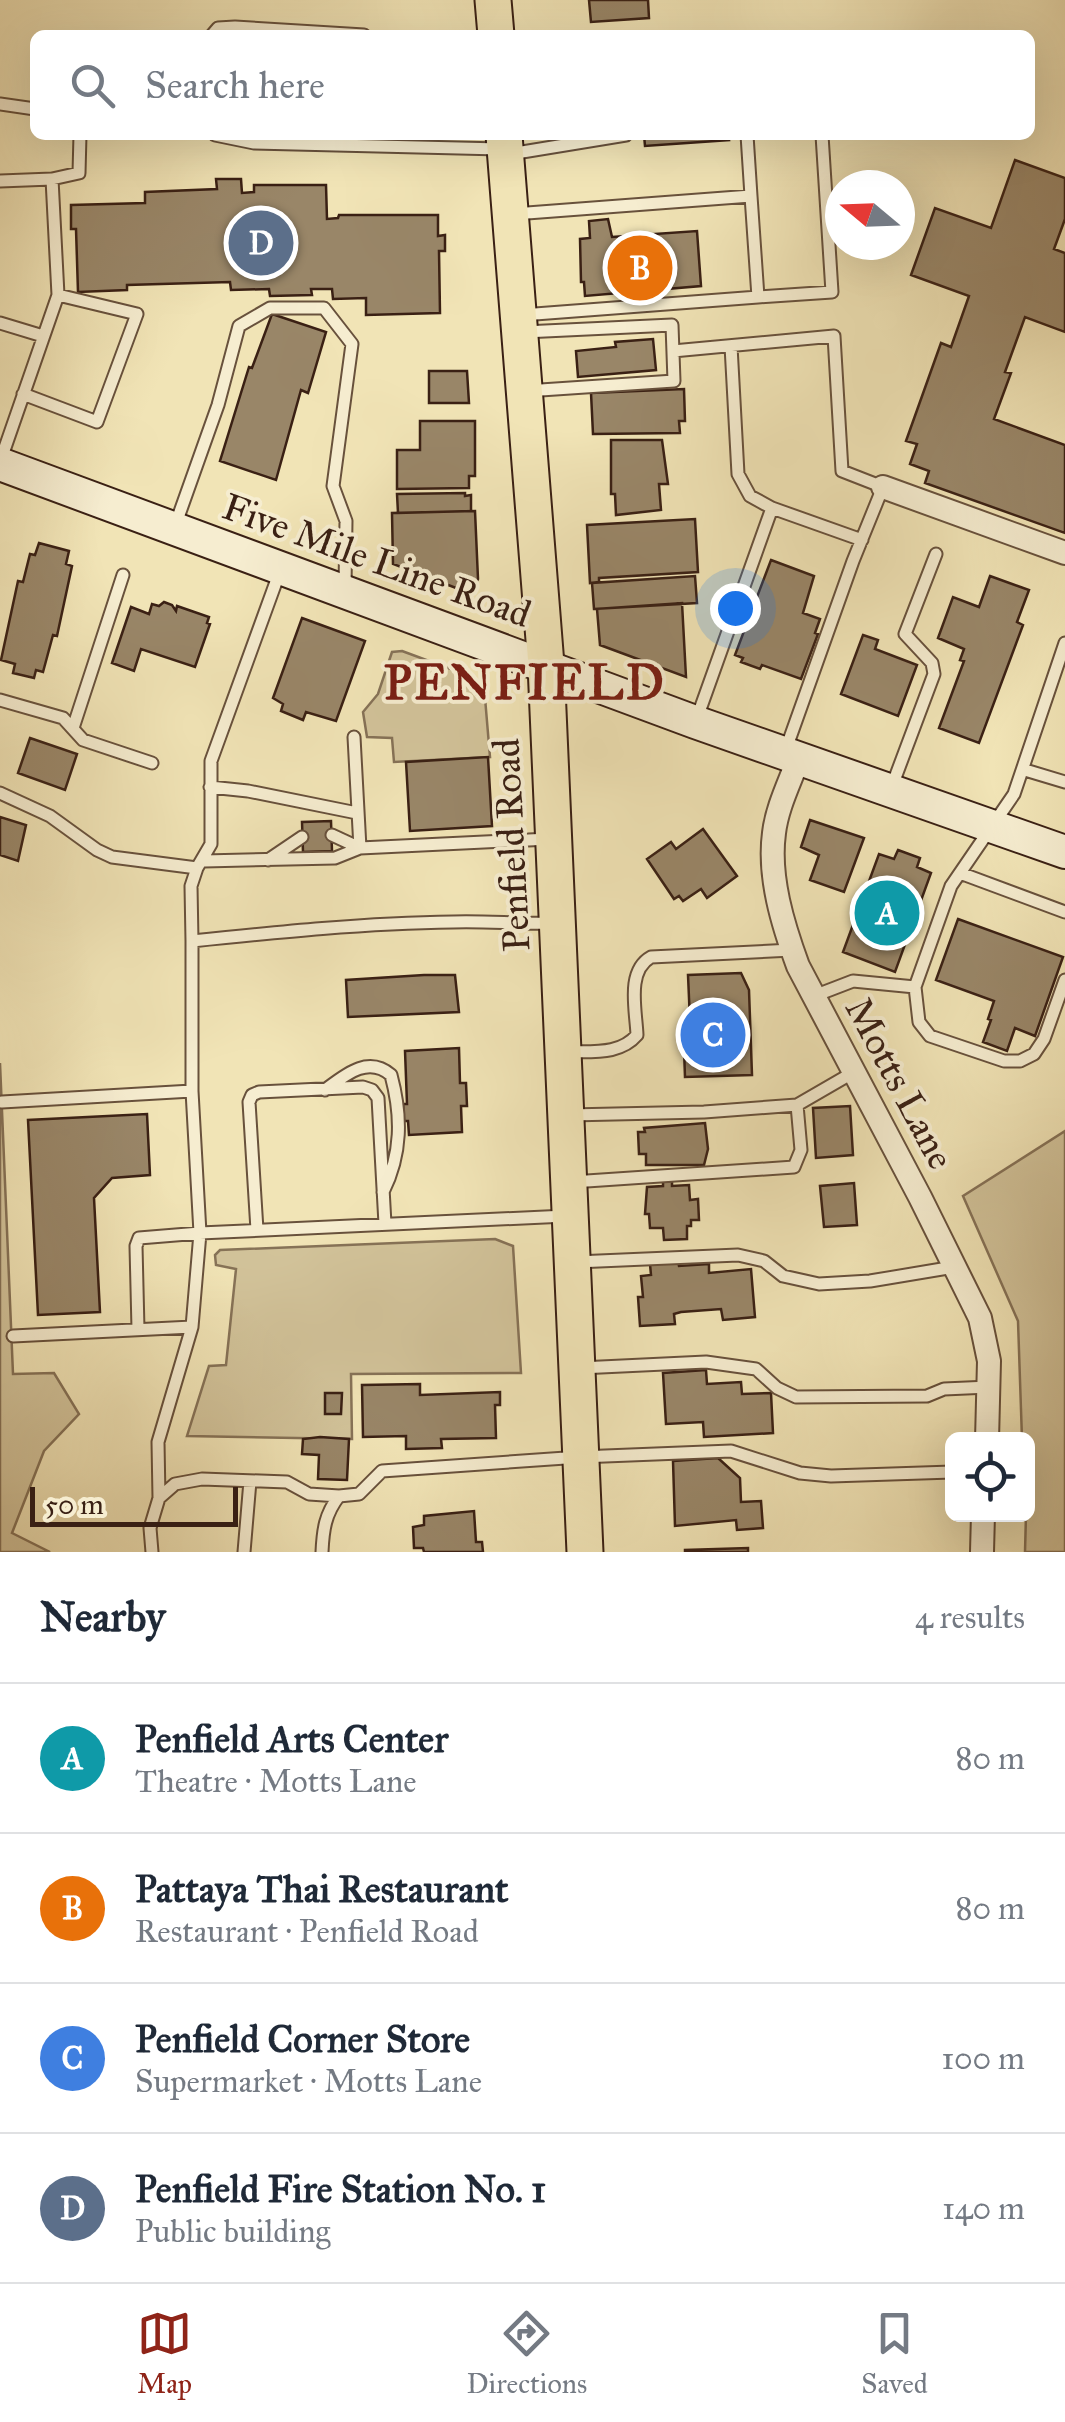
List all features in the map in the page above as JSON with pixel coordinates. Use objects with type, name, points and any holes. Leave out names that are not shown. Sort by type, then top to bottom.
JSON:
[{"type":"main road","points":[[493,0],[496,30]]},
{"type":"main road","name":"Penfield Road","points":[[505,146],[546,664],[584,1552]]},
{"type":"main road","name":"Five Mile Line Road","points":[[0,463],[695,722],[1065,852]]},
{"type":"street","points":[[884,487],[1065,553]]},
{"type":"street","name":"Motts Lane","points":[[792,755],[773,848],[784,927],[814,996],[955,1267],[982,1328],[989,1361],[987,1432]]},
{"type":"street","points":[[982,1552],[983,1522]]},
{"type":"lane","points":[[216,30],[235,27],[283,30]]},
{"type":"lane","points":[[0,104],[30,108]]},
{"type":"lane","points":[[0,181],[52,179],[79,173],[80,140]]},
{"type":"lane","points":[[239,140],[505,146],[571,140]]},
{"type":"lane","points":[[747,140],[758,297]]},
{"type":"lane","points":[[519,324],[832,292],[822,140]]},
{"type":"lane","points":[[0,463],[58,295],[52,179]]},
{"type":"lane","points":[[510,214],[751,196]]},
{"type":"lane","points":[[24,394],[96,422],[137,314],[58,295]]},
{"type":"lane","points":[[174,528],[218,406],[240,326],[270,308],[324,308],[352,344],[333,486],[346,521],[345,590]]},
{"type":"lane","points":[[0,322],[44,336]]},
{"type":"lane","points":[[519,324],[672,325],[674,381],[525,391]]},
{"type":"lane","points":[[673,352],[834,336],[842,471],[884,487],[853,560],[792,755]]},
{"type":"lane","points":[[731,346],[738,474],[750,496],[772,508],[862,540]]},
{"type":"lane","points":[[695,722],[772,508]]},
{"type":"lane","points":[[891,790],[934,674],[932,663],[904,634],[936,554]]},
{"type":"lane","points":[[152,1552],[150,1528],[159,1498],[158,1442],[192,1327],[200,1233],[192,1090],[190,886],[210,844],[211,761],[282,567]]},
{"type":"lane","points":[[73,728],[123,575]]},
{"type":"lane","points":[[1065,642],[1025,770],[1005,810],[951,886],[916,986],[919,1022],[930,1036],[1004,1061],[1020,1061],[1034,1054],[1044,1039],[1065,980]]},
{"type":"lane","points":[[0,700],[63,718],[83,740],[152,763]]},
{"type":"lane","points":[[354,737],[360,848]]},
{"type":"lane","points":[[1025,770],[1065,782]]},
{"type":"lane","points":[[210,787],[358,813]]},
{"type":"lane","points":[[0,793],[50,816],[112,857],[200,865],[335,858],[360,848],[553,838]]},
{"type":"lane","points":[[332,835],[360,848]]},
{"type":"lane","points":[[268,860],[302,836]]},
{"type":"lane","points":[[960,873],[1065,912]]},
{"type":"lane","points":[[192,940],[438,922],[558,923]]},
{"type":"lane","points":[[563,1052],[618,1050],[630,1044],[637,1035],[636,974],[642,963],[651,958],[792,950]]},
{"type":"lane","points":[[814,996],[853,982],[916,986]]},
{"type":"lane","points":[[325,1090],[353,1070],[373,1066],[391,1075],[397,1098],[399,1142],[396,1166],[383,1192]]},
{"type":"lane","points":[[566,1116],[797,1105],[854,1072]]},
{"type":"lane","points":[[257,1230],[252,1096],[259,1092],[363,1087],[378,1098],[385,1224]]},
{"type":"lane","points":[[2,1102],[192,1090]]},
{"type":"lane","points":[[138,1329],[136,1246],[140,1238],[385,1224],[794,1167],[801,1150],[797,1105]]},
{"type":"lane","points":[[572,1262],[738,1254],[764,1260],[783,1276],[819,1284],[955,1267]]},
{"type":"lane","points":[[14,1336],[192,1327]]},
{"type":"lane","points":[[576,1368],[706,1362],[756,1369],[777,1388],[796,1397],[927,1396],[944,1390],[989,1387]]},
{"type":"lane","points":[[159,1498],[174,1484],[202,1480],[287,1482],[309,1494],[339,1496],[359,1494],[382,1471],[731,1451],[800,1473],[831,1476],[945,1472]]},
{"type":"lane","points":[[244,1552],[250,1481]]},
{"type":"lane","points":[[322,1552],[324,1524],[339,1496]]},
{"type":"shaded area","points":[[402,651],[470,676],[484,686],[490,757],[394,762],[392,738],[367,737],[363,712],[378,694],[392,652]]},
{"type":"shaded area","points":[[0,1063],[13,1374],[54,1373],[79,1414],[44,1451],[12,1533],[50,1552],[0,1552]]},
{"type":"shaded area","points":[[1065,1131],[1065,1552],[1025,1552],[1026,1522],[1035,1522],[1035,1432],[1022,1432],[1018,1321],[963,1196]]},
{"type":"shaded area","points":[[495,1239],[513,1246],[521,1373],[351,1374],[352,1439],[187,1436],[209,1366],[226,1365],[236,1269],[216,1265],[215,1255],[220,1250]]},
{"type":"building","points":[[589,0],[648,0],[649,18],[591,22]]},
{"type":"building","points":[[644,140],[729,140],[645,146]]},
{"type":"building","points":[[1015,160],[1065,178],[1065,219],[1054,249],[1065,253],[1065,332],[1025,317],[1005,372],[1011,373],[994,419],[1065,445],[1065,533],[925,483],[929,471],[910,464],[917,444],[906,441],[941,343],[951,347],[969,296],[911,275],[935,208],[991,228]]},
{"type":"building","points":[[216,179],[241,179],[242,193],[254,192],[254,185],[326,185],[327,219],[339,215],[438,215],[438,236],[445,235],[445,251],[439,251],[440,313],[366,315],[366,298],[333,299],[332,289],[311,289],[312,295],[270,296],[269,289],[231,290],[230,282],[127,285],[127,290],[78,292],[76,229],[71,229],[71,205],[145,203],[145,192],[217,189]]},
{"type":"building","points":[[608,219],[612,237],[697,231],[701,286],[585,296],[580,239],[590,238],[589,221]]},
{"type":"building","points":[[272,314],[326,332],[308,393],[301,390],[276,480],[220,461],[249,367],[252,368]]},
{"type":"building","points":[[653,339],[656,370],[578,377],[576,351]]},
{"type":"building","points":[[429,371],[467,371],[469,403],[429,403]]},
{"type":"building","points":[[684,389],[685,421],[679,421],[680,433],[593,434],[591,393]]},
{"type":"building","points":[[420,421],[475,421],[475,476],[469,476],[469,488],[397,489],[397,450],[420,450]]},
{"type":"building","points":[[611,440],[662,440],[668,484],[659,484],[661,510],[616,515],[615,494],[611,494]]},
{"type":"building","points":[[397,494],[471,495],[471,511],[398,513]]},
{"type":"building","points":[[475,511],[478,579],[469,589],[456,588],[393,564],[392,513]]},
{"type":"building","points":[[695,519],[698,572],[599,578],[599,582],[590,583],[587,525]]},
{"type":"building","points":[[39,543],[69,551],[66,564],[72,566],[57,636],[53,635],[43,672],[36,670],[34,678],[13,673],[15,664],[1,660],[18,581],[23,582],[30,554],[35,555]]},
{"type":"building","points":[[771,560],[814,576],[803,613],[820,619],[801,679],[762,665],[760,669],[741,662],[743,658],[735,655]]},
{"type":"building","points":[[695,576],[697,603],[594,609],[592,583]]},
{"type":"building","points":[[990,576],[1029,590],[1017,622],[1023,625],[979,743],[939,728],[964,661],[960,660],[964,649],[938,638],[953,597],[979,607]]},
{"type":"building","points":[[164,602],[176,611],[177,606],[209,617],[195,667],[141,649],[134,671],[112,663],[131,607],[149,614],[152,604],[159,606]]},
{"type":"building","points":[[682,603],[686,677],[600,645],[597,609]]},
{"type":"building","points":[[302,618],[365,641],[336,721],[306,712],[303,720],[281,711],[283,704],[273,698]]},
{"type":"building","points":[[863,635],[878,640],[875,649],[917,665],[898,716],[841,694]]},
{"type":"building","points":[[30,738],[77,754],[65,790],[18,773]]},
{"type":"building","points":[[488,757],[492,826],[410,831],[406,762]]},
{"type":"building","points":[[0,817],[26,825],[18,861],[0,855]]},
{"type":"building","points":[[810,820],[864,838],[844,892],[810,880],[819,855],[801,847]]},
{"type":"building","points":[[331,821],[332,851],[303,852],[302,822]]},
{"type":"building","points":[[703,829],[737,876],[707,898],[701,889],[683,901],[679,896],[674,899],[647,859],[671,842],[676,849]]},
{"type":"building","points":[[898,850],[920,858],[917,867],[931,873],[895,972],[843,952],[879,854],[894,859]]},
{"type":"building","points":[[958,919],[1063,957],[1035,1036],[1015,1028],[1007,1051],[983,1042],[994,1001],[936,980]]},
{"type":"building","points":[[741,973],[749,990],[752,1075],[685,1077],[683,1021],[690,1021],[688,975]]},
{"type":"building","points":[[455,975],[459,1012],[348,1017],[346,980]]},
{"type":"building","points":[[459,1048],[460,1083],[466,1083],[467,1106],[461,1106],[462,1132],[409,1135],[403,1104],[407,1104],[405,1051]]},
{"type":"building","points":[[850,1106],[853,1155],[816,1158],[813,1108]]},
{"type":"building","points":[[147,1114],[150,1175],[112,1178],[94,1198],[100,1312],[38,1315],[28,1120]]},
{"type":"building","points":[[705,1123],[708,1149],[704,1165],[646,1165],[646,1154],[639,1154],[638,1132],[645,1132],[644,1128]]},
{"type":"building","points":[[663,1181],[672,1181],[672,1186],[689,1185],[690,1200],[698,1199],[699,1220],[691,1220],[691,1226],[687,1226],[687,1239],[664,1240],[663,1228],[650,1228],[649,1214],[645,1214],[647,1187],[663,1186]]},
{"type":"building","points":[[854,1183],[857,1225],[824,1227],[820,1186]]},
{"type":"building","points":[[678,1261],[679,1266],[709,1264],[709,1273],[751,1269],[755,1317],[723,1320],[721,1309],[681,1312],[674,1314],[675,1324],[640,1326],[641,1276],[651,1275],[650,1264]]},
{"type":"building","points":[[706,1370],[707,1384],[741,1382],[742,1394],[771,1393],[773,1433],[704,1437],[703,1422],[666,1424],[663,1373]]},
{"type":"building","points":[[420,1384],[420,1395],[500,1392],[500,1405],[495,1405],[496,1438],[441,1439],[442,1448],[406,1449],[406,1436],[363,1437],[362,1385]]},
{"type":"building","points":[[325,1393],[342,1393],[341,1414],[325,1414]]},
{"type":"building","points":[[303,1439],[349,1439],[347,1480],[318,1479],[319,1455],[302,1454]]},
{"type":"building","points":[[718,1458],[740,1478],[741,1502],[761,1501],[763,1528],[737,1530],[736,1520],[675,1526],[673,1461]]},
{"type":"building","points":[[474,1511],[476,1542],[482,1542],[483,1552],[424,1552],[423,1548],[414,1548],[413,1527],[424,1525],[424,1516]]},
{"type":"building","points":[[748,1548],[748,1552],[685,1552],[685,1550]]},
{"type":"place","name":"Penfield Fire Station No. 1","points":[[261,243]]},
{"type":"place","name":"Pattaya Thai Restaurant","points":[[640,268]]},
{"type":"place","name":"Penfield Arts Center","points":[[887,913]]},
{"type":"place","name":"Penfield Corner Store","points":[[713,1035]]},
{"type":"district","name":"PENFIELD","points":[[525,682]]}]
